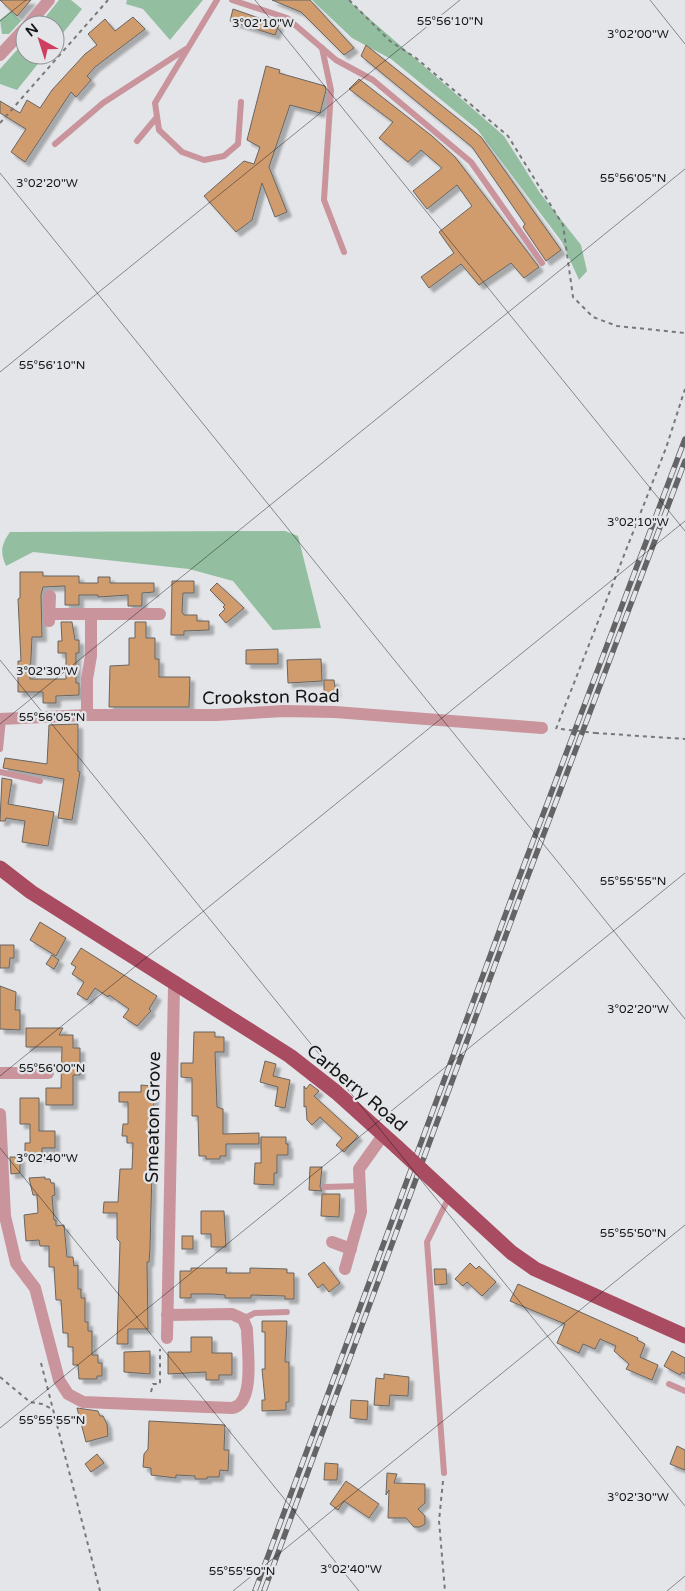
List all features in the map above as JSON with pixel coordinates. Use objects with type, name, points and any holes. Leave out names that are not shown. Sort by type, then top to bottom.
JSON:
[{"type":"main road","name":"Carberry Road","points":[[0,868],[32,892],[290,1056],[336,1092],[512,1253],[535,1270],[685,1336]]},
{"type":"street","points":[[36,15],[49,0]]},
{"type":"street","points":[[0,55],[15,39]]},
{"type":"street","points":[[50,596],[49,617],[91,614],[160,614]]},
{"type":"street","points":[[87,715],[87,679],[91,656],[91,614]]},
{"type":"street","name":"Crookston Road","points":[[2,719],[87,715],[216,715],[284,711],[335,712],[542,728]]},
{"type":"street","name":"Smeaton Grove","points":[[167,1338],[167,1254],[174,988],[176,982]]},
{"type":"street","points":[[0,1073],[48,1073]]},
{"type":"street","points":[[0,1114],[5,1216],[16,1262],[35,1288],[63,1388],[75,1399],[83,1402],[237,1407],[245,1398],[247,1392],[247,1328],[243,1319],[232,1314],[167,1315]]},
{"type":"street","points":[[345,1269],[361,1212],[359,1186],[361,1164],[384,1134]]},
{"type":"street","points":[[332,1242],[351,1249]]},
{"type":"lane","points":[[217,0],[155,103],[159,130],[182,152],[204,160],[224,156],[238,144],[241,102]]},
{"type":"lane","points":[[232,0],[287,18],[336,60],[373,80],[471,162],[542,263]]},
{"type":"lane","points":[[321,47],[331,90],[324,200],[344,252]]},
{"type":"lane","points":[[55,144],[103,103],[188,48]]},
{"type":"lane","points":[[138,141],[157,117]]},
{"type":"lane","points":[[0,749],[2,719]]},
{"type":"lane","points":[[0,772],[40,781]]},
{"type":"lane","points":[[325,1187],[359,1186]]},
{"type":"lane","points":[[444,1473],[427,1242],[450,1195]]},
{"type":"lane","points":[[243,1319],[255,1313],[287,1312]]},
{"type":"lane","points":[[669,1384],[685,1392]]},
{"type":"path","points":[[0,123],[108,0]]},
{"type":"path","points":[[349,0],[390,41],[416,58],[508,136],[563,225],[573,297],[593,317],[617,326],[685,333]]},
{"type":"path","points":[[556,729],[666,448],[685,389]]},
{"type":"path","points":[[561,729],[685,739]]},
{"type":"path","points":[[39,1354],[100,1591]]},
{"type":"path","points":[[151,1388],[153,1384],[160,1384],[160,1354]]},
{"type":"path","points":[[0,1377],[30,1402],[42,1404],[52,1409]]},
{"type":"path","points":[[444,1473],[439,1521],[445,1591]]},
{"type":"green space","points":[[59,0],[71,0],[82,9],[65,30],[65,15],[47,15]]},
{"type":"green space","points":[[127,0],[203,0],[170,40],[143,9],[126,4]]},
{"type":"green space","points":[[312,0],[348,0],[504,136],[540,193],[581,245],[587,271],[579,280],[562,242],[477,129],[391,59],[352,38]]},
{"type":"green space","points":[[11,11],[15,15],[15,28],[9,34],[2,34],[0,20]]},
{"type":"green space","points":[[15,52],[15,65],[37,65],[17,90],[0,84],[0,69]]},
{"type":"green space","points":[[285,531],[298,536],[321,628],[273,630],[233,581],[189,569],[33,552],[6,566],[2,553],[3,545],[10,532]]},
{"type":"building","points":[[0,0],[31,0],[16,15]]},
{"type":"building","points":[[272,0],[310,0],[354,48],[344,55],[301,12]]},
{"type":"building","points":[[233,9],[279,25],[275,35],[230,21]]},
{"type":"building","points":[[133,17],[145,29],[95,67],[87,76],[91,80],[76,97],[71,92],[25,162],[11,152],[26,129],[0,113],[0,101],[20,113],[27,100],[40,108],[52,90],[85,54],[97,45],[88,34],[105,19],[115,31]]},
{"type":"building","points":[[366,45],[481,137],[561,250],[546,261],[523,227],[525,224],[472,147],[361,56]]},
{"type":"building","points":[[266,66],[280,70],[279,73],[325,86],[326,90],[320,113],[290,105],[269,167],[287,212],[275,217],[262,183],[252,220],[236,232],[204,196],[244,161],[254,164],[260,147],[247,140]]},
{"type":"building","points":[[359,79],[432,136],[455,157],[539,267],[524,278],[511,263],[479,285],[461,264],[429,288],[421,277],[454,253],[439,232],[472,206],[457,185],[427,209],[413,191],[442,168],[421,150],[408,162],[379,138],[393,122],[349,89]]},
{"type":"building","points":[[20,572],[43,572],[43,576],[79,576],[79,583],[98,583],[98,577],[110,577],[110,583],[154,583],[154,592],[142,593],[142,606],[128,606],[128,595],[98,597],[98,595],[79,595],[79,605],[65,605],[65,586],[43,587],[41,595],[42,637],[32,637],[30,679],[66,679],[66,653],[58,653],[58,641],[62,641],[61,622],[72,622],[75,640],[79,640],[79,653],[76,653],[76,683],[79,683],[79,695],[56,696],[56,703],[43,703],[43,692],[18,692],[18,661],[21,661],[18,599],[20,598]]},
{"type":"building","points":[[172,581],[194,581],[194,593],[183,593],[182,612],[184,615],[197,615],[197,621],[209,621],[209,630],[184,631],[184,635],[171,635]]},
{"type":"building","points":[[217,583],[244,608],[226,623],[219,615],[225,609],[223,607],[225,605],[210,590]]},
{"type":"building","points":[[135,622],[146,622],[146,638],[155,638],[155,659],[159,659],[159,677],[190,677],[189,707],[109,707],[110,666],[129,665],[129,638],[135,638]]},
{"type":"building","points":[[278,649],[278,664],[246,664],[246,650]]},
{"type":"building","points":[[321,659],[322,681],[288,683],[287,660]]},
{"type":"building","points":[[324,680],[334,680],[336,693],[324,694]]},
{"type":"building","points":[[78,724],[78,771],[80,772],[72,820],[58,818],[64,779],[3,768],[5,758],[47,764],[49,725]]},
{"type":"building","points":[[2,778],[12,780],[8,804],[54,812],[48,846],[22,842],[25,821],[6,818],[5,821],[0,821]]},
{"type":"building","points":[[40,922],[66,938],[56,956],[30,940]]},
{"type":"building","points":[[0,945],[14,945],[14,958],[10,958],[9,968],[0,968]]},
{"type":"building","points":[[81,948],[157,996],[149,1009],[151,1011],[137,1026],[123,1017],[129,1009],[109,995],[108,997],[95,988],[87,1000],[77,994],[84,982],[72,974],[76,967],[71,964]]},
{"type":"building","points":[[52,955],[59,960],[54,969],[46,964]]},
{"type":"building","points":[[0,986],[16,992],[15,1010],[20,1010],[20,1030],[0,1029]]},
{"type":"building","points":[[26,1028],[63,1028],[59,1035],[73,1035],[73,1048],[80,1048],[80,1075],[73,1075],[73,1105],[46,1105],[46,1088],[61,1088],[62,1047],[26,1047]]},
{"type":"building","points":[[194,1032],[215,1032],[215,1037],[224,1037],[224,1052],[215,1052],[217,1107],[223,1109],[223,1134],[259,1133],[259,1144],[226,1144],[226,1156],[220,1156],[220,1159],[206,1159],[206,1156],[199,1156],[198,1116],[192,1116],[192,1078],[181,1077],[181,1063],[193,1063]]},
{"type":"building","points":[[265,1061],[276,1064],[273,1076],[290,1080],[285,1108],[275,1106],[278,1087],[260,1082]]},
{"type":"building","points":[[310,1084],[319,1091],[314,1096],[358,1136],[344,1152],[336,1145],[342,1138],[320,1117],[312,1125],[307,1120],[306,1106],[304,1107],[304,1086],[306,1089]]},
{"type":"building","points":[[141,1085],[151,1086],[151,1092],[154,1092],[150,1248],[149,1262],[147,1262],[148,1329],[128,1329],[128,1344],[117,1344],[120,1242],[117,1239],[117,1213],[103,1213],[104,1202],[118,1202],[120,1169],[132,1169],[133,1143],[127,1143],[127,1136],[122,1136],[123,1124],[128,1124],[128,1102],[119,1102],[119,1092],[141,1092]]},
{"type":"building","points":[[20,1098],[39,1098],[39,1131],[55,1131],[55,1148],[42,1148],[42,1157],[25,1157],[25,1143],[30,1143],[30,1124],[20,1124]]},
{"type":"building","points":[[261,1137],[286,1137],[286,1144],[288,1144],[288,1155],[277,1155],[277,1173],[274,1173],[274,1185],[254,1184],[255,1163],[261,1163]]},
{"type":"building","points":[[10,1157],[20,1157],[20,1173],[11,1174]]},
{"type":"building","points":[[310,1167],[322,1167],[320,1187],[322,1191],[309,1190]]},
{"type":"building","points":[[45,1177],[45,1179],[50,1179],[51,1183],[54,1183],[55,1195],[52,1196],[54,1220],[56,1220],[56,1226],[64,1225],[67,1257],[73,1257],[74,1266],[78,1265],[78,1289],[81,1289],[81,1298],[85,1298],[85,1322],[88,1322],[88,1331],[92,1331],[92,1355],[98,1355],[98,1363],[102,1363],[102,1376],[97,1376],[97,1379],[79,1379],[78,1365],[73,1365],[73,1347],[68,1347],[68,1333],[63,1333],[61,1300],[56,1300],[54,1267],[49,1267],[49,1246],[40,1246],[39,1240],[26,1241],[24,1215],[38,1213],[37,1195],[33,1195],[29,1178]]},
{"type":"building","points":[[322,1194],[340,1194],[339,1217],[321,1216]]},
{"type":"building","points":[[201,1211],[224,1211],[226,1247],[211,1247],[211,1234],[201,1234]]},
{"type":"building","points":[[182,1236],[193,1236],[193,1249],[182,1249]]},
{"type":"building","points":[[324,1262],[340,1283],[329,1292],[323,1284],[318,1288],[308,1274]]},
{"type":"building","points":[[470,1263],[476,1269],[479,1266],[496,1282],[482,1296],[467,1282],[463,1286],[455,1279]]},
{"type":"building","points":[[191,1268],[227,1268],[226,1273],[250,1273],[250,1268],[287,1269],[287,1273],[294,1273],[294,1299],[285,1299],[285,1296],[251,1295],[251,1298],[225,1298],[225,1295],[213,1294],[191,1294],[191,1298],[180,1298],[180,1271],[191,1271]]},
{"type":"building","points":[[434,1269],[446,1269],[447,1284],[435,1285]]},
{"type":"building","points":[[518,1284],[638,1338],[637,1340],[645,1344],[640,1357],[658,1365],[652,1380],[626,1369],[629,1364],[614,1351],[616,1346],[600,1339],[595,1349],[583,1344],[579,1353],[557,1343],[565,1324],[510,1301]]},
{"type":"building","points":[[262,1321],[287,1321],[285,1362],[289,1362],[289,1402],[286,1402],[286,1410],[262,1411],[262,1400],[265,1400],[262,1369],[265,1369],[265,1332],[262,1332]]},
{"type":"building","points":[[191,1337],[212,1337],[212,1353],[232,1353],[232,1375],[219,1375],[219,1380],[206,1380],[206,1372],[168,1374],[168,1352],[191,1352]]},
{"type":"building","points":[[150,1351],[150,1374],[124,1372],[124,1352]]},
{"type":"building","points":[[672,1351],[685,1358],[685,1374],[682,1372],[680,1375],[664,1366]]},
{"type":"building","points":[[384,1374],[409,1377],[408,1396],[390,1395],[389,1406],[374,1405],[376,1378],[384,1379]]},
{"type":"building","points":[[351,1400],[368,1401],[367,1420],[350,1418]]},
{"type":"building","points":[[77,1408],[98,1411],[107,1424],[108,1436],[86,1442]]},
{"type":"building","points":[[149,1421],[225,1425],[224,1450],[229,1450],[228,1471],[220,1470],[219,1477],[207,1477],[207,1479],[195,1479],[195,1476],[176,1475],[176,1478],[151,1475],[151,1468],[143,1467],[144,1454],[148,1449]]},
{"type":"building","points":[[677,1446],[685,1450],[685,1470],[670,1464]]},
{"type":"building","points":[[97,1454],[104,1463],[91,1472],[85,1464]]},
{"type":"building","points":[[325,1463],[338,1464],[337,1480],[324,1480]]},
{"type":"building","points":[[387,1473],[397,1474],[394,1483],[425,1484],[425,1503],[418,1509],[425,1516],[425,1524],[420,1527],[414,1527],[406,1518],[388,1518],[389,1490],[386,1495]]},
{"type":"building","points":[[346,1481],[379,1504],[369,1518],[344,1501],[338,1510],[330,1504]]},
{"type":"railway","points":[[255,1591],[516,886],[685,439]]},
{"type":"railway","points":[[264,1591],[523,889],[685,461]]}]
